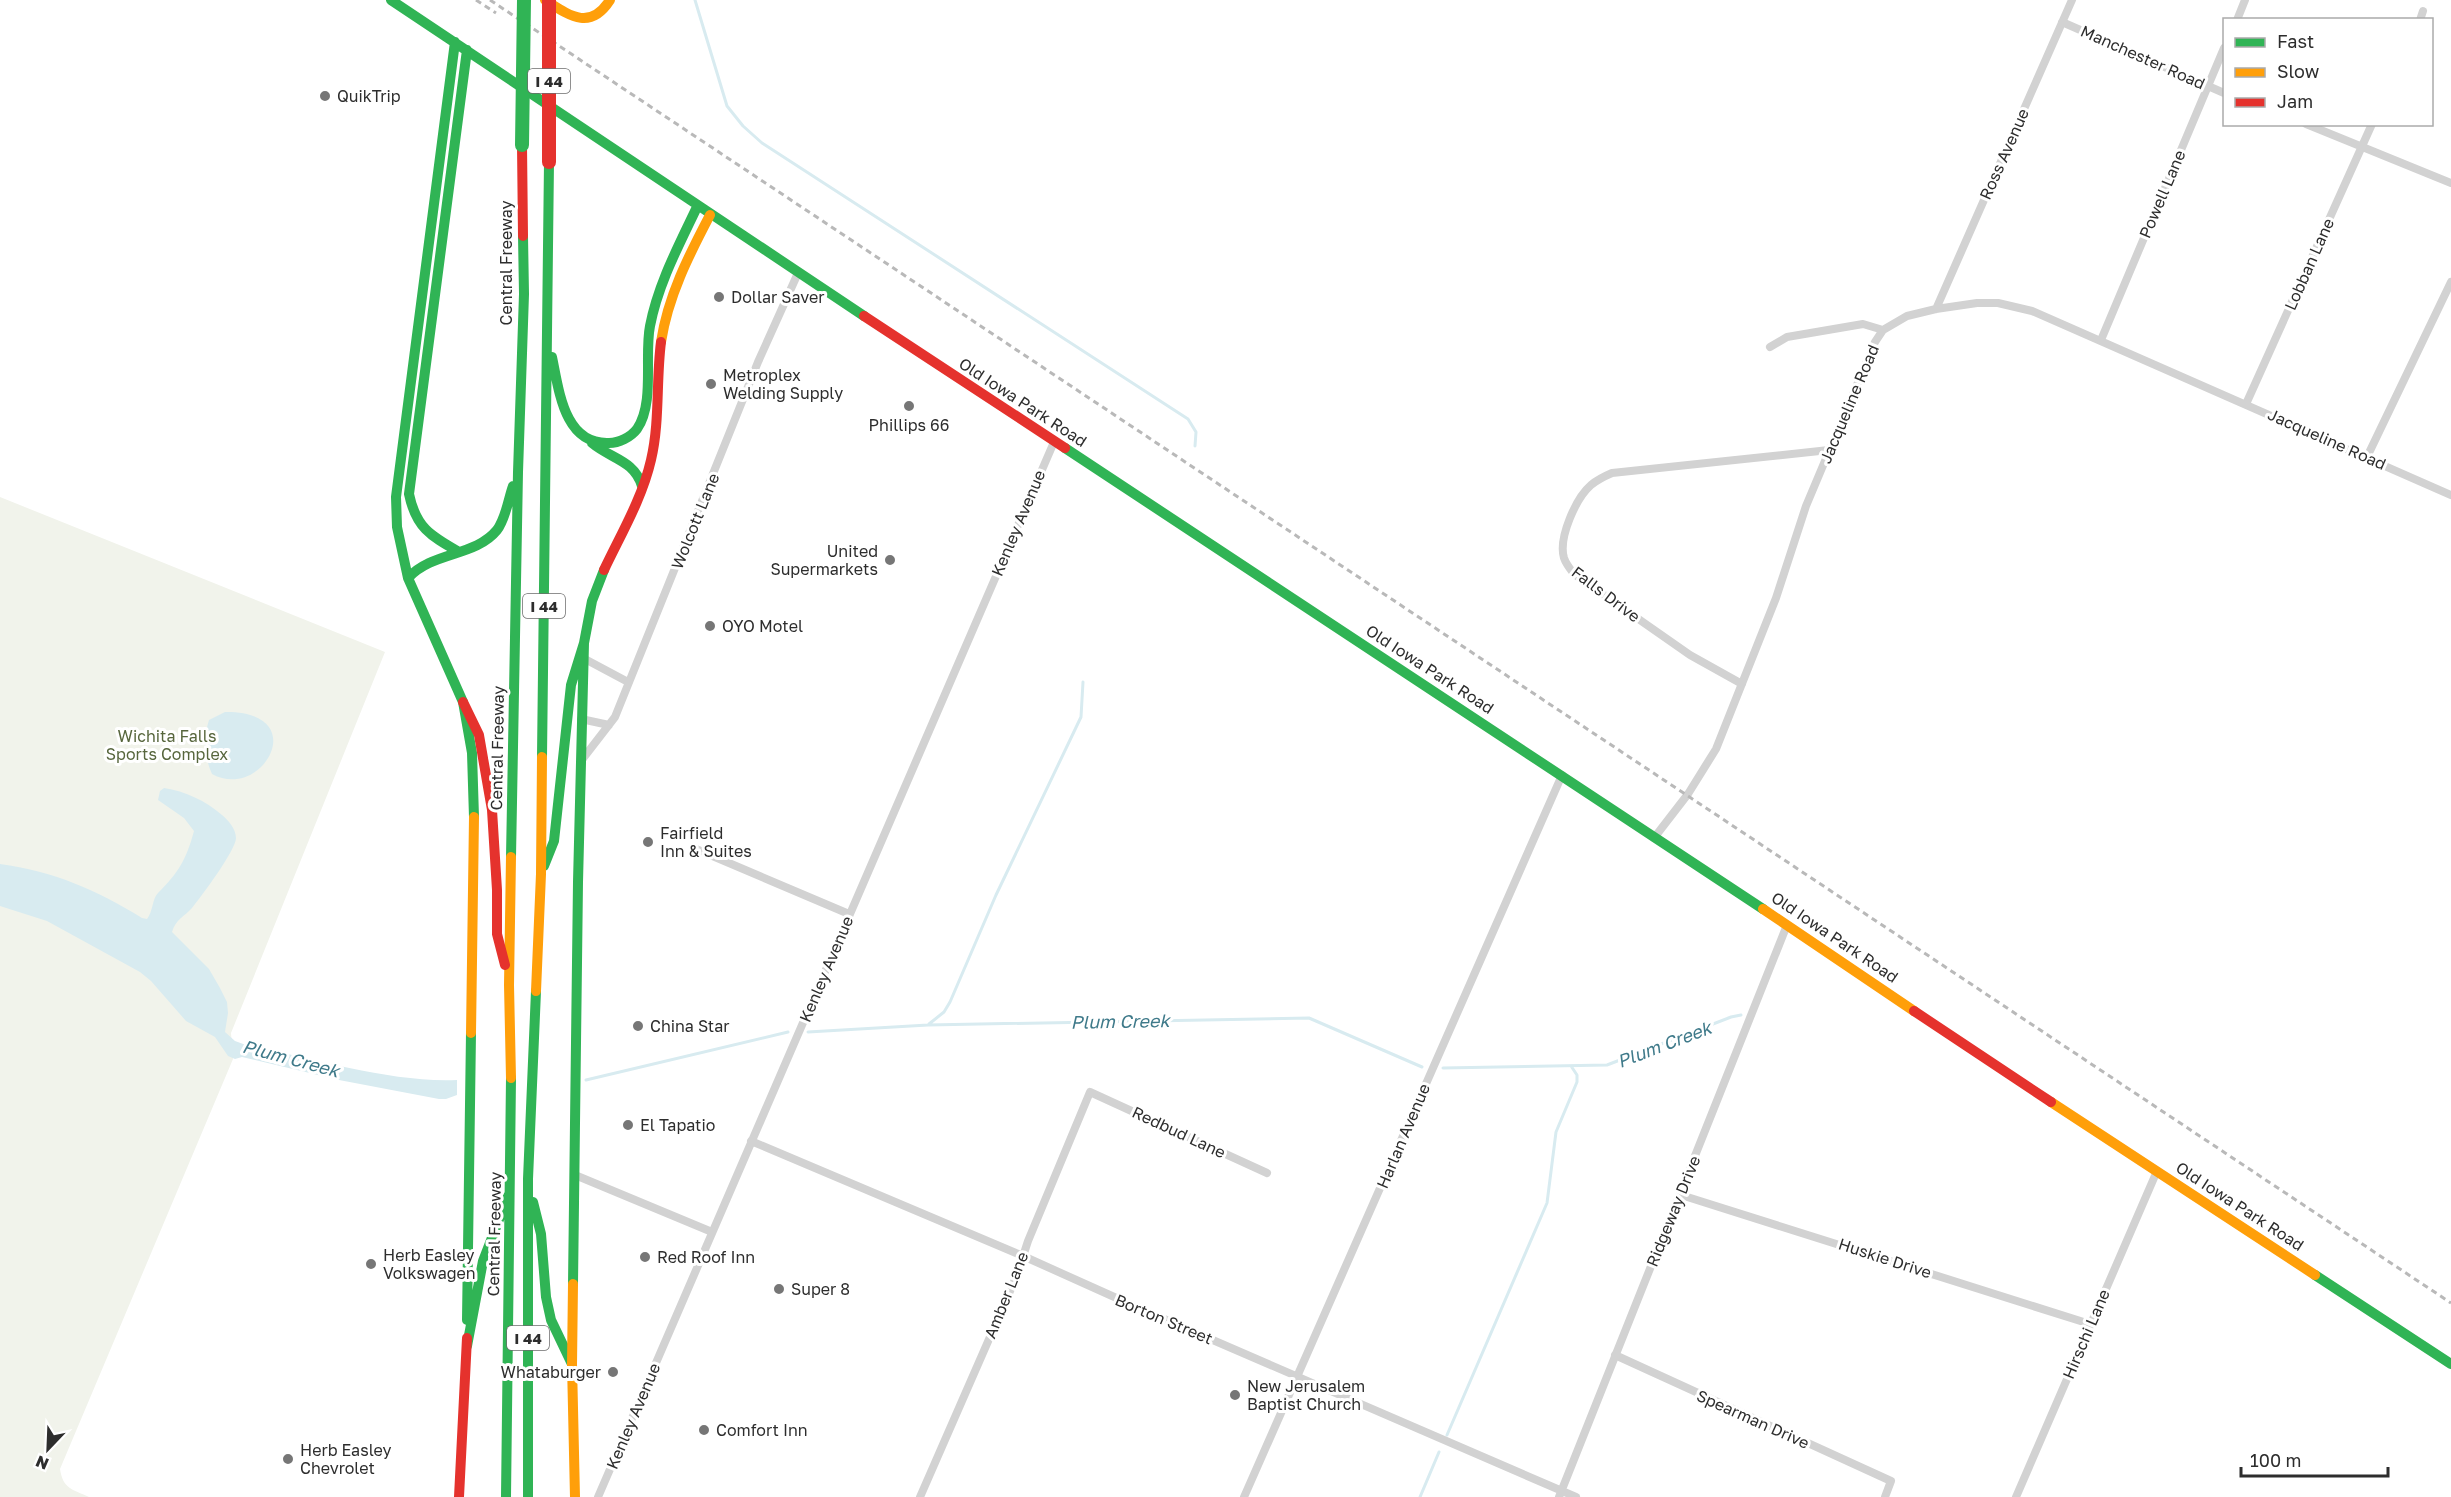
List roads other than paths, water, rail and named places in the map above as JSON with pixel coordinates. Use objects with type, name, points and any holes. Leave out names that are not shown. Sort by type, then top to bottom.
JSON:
[{"type":"main road","name":"Old Iowa Park Road","points":[[391,0],[697,207],[1562,775],[2451,1364]]},
{"type":"main road","name":"Central Freeway","points":[[506,1497],[512,1185],[509,985],[518,472],[524,294],[522,145],[524,0]]},
{"type":"main road","name":"Central Freeway","points":[[547,0],[567,15],[586,19],[596,17],[604,11],[610,0]]},
{"type":"main road","name":"Central Freeway","points":[[528,1497],[528,1179],[541,874],[549,162],[547,0]]},
{"type":"main road","points":[[459,552],[428,534],[417,522],[409,494],[461,46]]},
{"type":"main road","name":"Central Freeway","points":[[459,1497],[467,1346],[474,794],[472,753],[464,702],[408,579],[397,527],[396,497],[450,91],[461,46]]},
{"type":"main road","points":[[586,439],[601,444],[621,441],[636,430],[642,418],[645,407],[650,325],[668,270],[697,207]]},
{"type":"main road","points":[[575,1497],[572,1364],[584,643],[588,615],[600,580],[642,486],[654,443],[663,330],[671,299],[683,268],[710,215]]},
{"type":"main road","points":[[547,338],[566,414],[571,424],[586,439],[607,454],[632,465],[639,473],[642,486]]},
{"type":"main road","points":[[408,579],[420,565],[486,540],[498,529],[518,472]]},
{"type":"main road","points":[[541,874],[554,840],[571,685],[584,643]]},
{"type":"main road","points":[[464,702],[479,735],[492,810],[497,934],[509,985]]},
{"type":"main road","points":[[528,1179],[541,1234],[546,1297],[551,1320],[572,1364]]},
{"type":"main road","points":[[467,1346],[483,1261],[512,1185]]},
{"type":"street","name":"Ross Avenue","points":[[1936,309],[2072,0]]},
{"type":"street","points":[[2237,18],[2245,0]]},
{"type":"street","points":[[2421,18],[2423,11]]},
{"type":"street","name":"Manchester Road","points":[[2062,22],[2223,93]]},
{"type":"street","name":"Powell Lane","points":[[2101,340],[2223,50]]},
{"type":"street","points":[[2311,126],[2451,183]]},
{"type":"street","name":"Lobban Lane","points":[[2246,404],[2371,126]]},
{"type":"street","name":"Wolcott Lane","points":[[581,761],[615,717],[758,362],[798,273]]},
{"type":"street","points":[[2367,457],[2451,282]]},
{"type":"street","name":"Jacqueline Road","points":[[1654,838],[1707,765],[1776,598],[1806,506],[1868,356],[1884,330],[1907,316],[1977,303],[2012,305],[2101,340],[2451,495]]},
{"type":"street","points":[[1770,347],[1787,337],[1863,324],[1884,330]]},
{"type":"street","name":"Kenley Avenue","points":[[598,1497],[1053,442]]},
{"type":"street","name":"Falls Drive","points":[[1742,684],[1690,655],[1574,574],[1568,567],[1563,554],[1566,531],[1572,514],[1578,501],[1592,484],[1612,472],[1829,450]]},
{"type":"street","points":[[583,658],[628,682]]},
{"type":"street","points":[[582,719],[609,725]]},
{"type":"street","name":"Harlan Avenue","points":[[1244,1497],[1562,775]]},
{"type":"street","points":[[696,849],[849,914]]},
{"type":"street","name":"Ridgeway Drive","points":[[1560,1494],[1787,925]]},
{"type":"street","name":"Redbud Lane","points":[[1090,1092],[1267,1173]]},
{"type":"street","name":"Amber Lane","points":[[920,1497],[1090,1092]]},
{"type":"street","name":"Borton Street","points":[[752,1141],[1023,1256],[1560,1494],[1576,1497]]},
{"type":"street","name":"Hirschi Lane","points":[[2016,1497],[2157,1171]]},
{"type":"street","points":[[575,1174],[712,1232]]},
{"type":"street","name":"Huskie Drive","points":[[1681,1195],[2090,1324]]},
{"type":"street","name":"Spearman Drive","points":[[1615,1355],[1891,1481],[1885,1497]]},
{"type":"water","points":[[225,712],[252,716],[268,725],[273,739],[271,753],[262,766],[248,776],[231,779],[212,774],[209,767],[205,741],[209,720]]},
{"type":"water","points":[[164,788],[195,797],[209,805],[227,819],[236,835],[230,852],[217,873],[192,908],[178,921],[172,932],[209,969],[220,988],[227,1002],[225,1032],[235,1041],[246,1045],[378,1074],[431,1080],[457,1080],[457,1095],[439,1099],[339,1080],[242,1057],[235,1059],[228,1056],[215,1037],[186,1021],[151,981],[140,972],[47,921],[0,906],[0,864],[38,871],[74,883],[147,919],[156,896],[181,865],[194,831],[184,818],[158,800],[160,791]]},
{"type":"waterway","points":[[695,0],[727,106],[743,126],[762,143],[1188,419],[1196,432],[1195,446]]},
{"type":"waterway","points":[[929,1024],[944,1012],[950,1002],[996,895],[1081,717],[1083,682]]},
{"type":"waterway","name":"Plum Creek","points":[[1443,1068],[1607,1065],[1741,1015]]},
{"type":"waterway","name":"Plum Creek","points":[[808,1032],[928,1025],[1309,1018],[1422,1067]]},
{"type":"waterway","name":"Plum Creek","points":[[586,1080],[788,1032]]},
{"type":"waterway","points":[[1447,1435],[1547,1203],[1556,1132],[1577,1082],[1577,1075],[1571,1066]]},
{"type":"waterway","points":[[1420,1497],[1439,1452]]},
{"type":"railway","points":[[476,0],[496,13]]},
{"type":"railway","points":[[490,0],[2451,1303]]},
{"type":"place","name":"QuikTrip","points":[[325,96]]},
{"type":"place","name":"Dollar Saver","points":[[719,297]]},
{"type":"place","name":"Metroplex Welding Supply","points":[[711,384]]},
{"type":"place","name":"Phillips 66","points":[[909,406]]},
{"type":"place","name":"United Supermarkets","points":[[890,560]]},
{"type":"place","name":"OYO Motel","points":[[710,626]]},
{"type":"place","name":"Fairfield Inn & Suites","points":[[648,842]]},
{"type":"place","name":"China Star","points":[[638,1026]]},
{"type":"place","name":"El Tapatio","points":[[628,1125]]},
{"type":"place","name":"Red Roof Inn","points":[[645,1257]]},
{"type":"place","name":"Herb Easley Volkswagen","points":[[371,1264]]},
{"type":"place","name":"Super 8","points":[[779,1289]]},
{"type":"place","name":"Whataburger","points":[[613,1372]]},
{"type":"place","name":"New Jerusalem Baptist Church","points":[[1235,1395]]},
{"type":"place","name":"Comfort Inn","points":[[704,1430]]},
{"type":"place","name":"Herb Easley Chevrolet","points":[[288,1459]]},
{"type":"park label","name":"Wichita Falls Sports Complex","points":[[167,745]]}]
